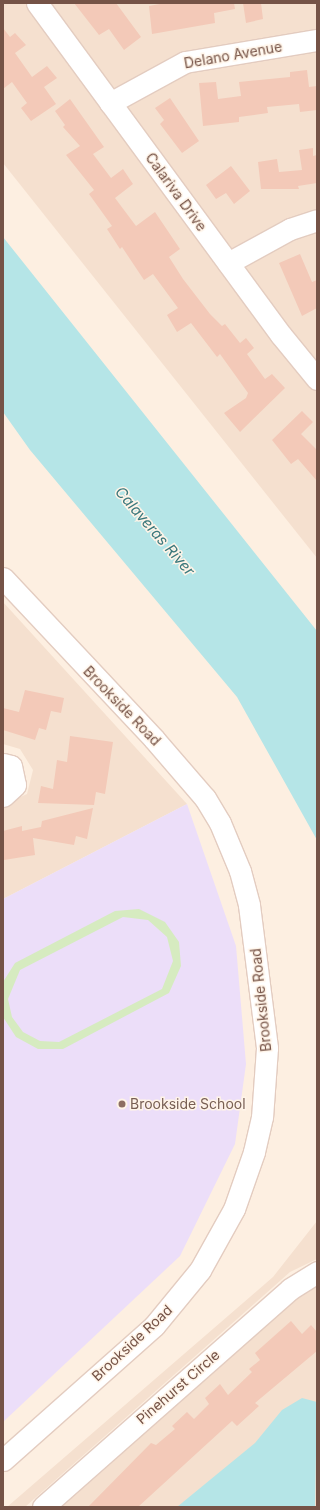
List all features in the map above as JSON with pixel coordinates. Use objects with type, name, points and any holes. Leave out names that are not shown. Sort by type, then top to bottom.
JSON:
[{"type":"street","name":"Calariva Drive","points":[[37,3],[228,262],[317,379]]},
{"type":"street","name":"Delano Avenue","points":[[110,103],[185,62],[317,40]]},
{"type":"street","points":[[228,262],[290,229],[317,220]]},
{"type":"street","name":"Brookside Road","points":[[3,578],[154,739],[205,798],[220,823],[238,865],[249,905],[267,1048],[262,1117],[254,1152],[234,1209],[200,1270],[154,1326],[3,1460]]},
{"type":"street","points":[[3,764],[10,766],[15,785],[3,796]]},
{"type":"street","name":"Pinehurst Circle","points":[[43,1507],[290,1288],[317,1272]]},
{"type":"shaded area","points":[[3,3],[317,3],[317,558],[3,163]]},
{"type":"shaded area","points":[[3,602],[187,804],[3,899],[3,805],[27,794],[33,770],[20,749],[3,744]]},
{"type":"shaded area","name":"Brookside School","points":[[187,804],[236,946],[246,1064],[235,1144],[180,1256],[3,1422],[3,899]]},
{"type":"shaded area","points":[[317,1221],[317,1259],[290,1272],[25,1507],[7,1507],[273,1277]]},
{"type":"shaded area","points":[[317,1286],[317,1507],[62,1507],[298,1298]]},
{"type":"green space","points":[[139,909],[165,922],[179,942],[181,966],[169,993],[63,1049],[38,1049],[16,1037],[3,1017],[3,982],[15,963],[115,911]],"holes":[[[123,917],[148,920],[167,937],[173,961],[162,989],[59,1042],[40,1041],[23,1032],[12,1017],[8,999],[20,970]]]},
{"type":"water","name":"Calaveras River","points":[[3,237],[317,631],[317,840],[237,697],[30,450],[3,412]]},
{"type":"water","points":[[302,1398],[317,1402],[315,1507],[177,1507],[255,1443],[282,1410]]},
{"type":"building","points":[[74,3],[116,3],[141,37],[124,50],[109,29],[99,35]]},
{"type":"building","points":[[165,3],[234,3],[235,9],[214,13],[215,23],[152,34],[149,6]]},
{"type":"building","points":[[243,3],[261,3],[263,19],[246,23]]},
{"type":"building","points":[[3,28],[10,37],[15,33],[26,45],[15,53],[32,77],[47,66],[57,78],[44,87],[56,104],[31,121],[21,108],[27,103],[12,82],[3,89]]},
{"type":"building","points":[[307,70],[309,87],[317,86],[317,110],[300,112],[299,104],[267,107],[268,113],[239,117],[239,122],[203,126],[199,83],[216,82],[218,99],[241,96],[239,82],[290,77],[290,72]]},
{"type":"building","points":[[170,98],[199,141],[182,153],[160,124],[164,120],[155,108]]},
{"type":"building","points":[[70,99],[104,147],[93,154],[111,178],[123,169],[133,184],[115,198],[136,226],[155,212],[180,249],[169,257],[183,279],[210,314],[222,326],[225,324],[240,343],[246,338],[254,348],[247,354],[265,379],[272,374],[285,388],[240,432],[224,413],[246,398],[248,393],[220,354],[217,357],[191,323],[177,332],[167,315],[178,308],[153,274],[144,280],[122,247],[120,249],[107,229],[112,226],[89,194],[94,190],[66,155],[80,146],[63,127],[65,125],[55,111]]},
{"type":"building","points":[[313,148],[313,156],[317,155],[317,183],[298,186],[299,189],[261,189],[258,162],[277,159],[279,172],[302,170],[299,150]]},
{"type":"building","points":[[231,166],[250,191],[234,204],[226,193],[216,199],[206,185]]},
{"type":"building","points":[[300,254],[312,282],[317,280],[317,308],[302,316],[279,263]]},
{"type":"building","points":[[302,411],[313,422],[301,434],[317,450],[317,481],[298,459],[291,464],[272,440]]},
{"type":"building","points":[[25,690],[64,698],[61,713],[51,711],[46,730],[39,728],[35,740],[3,730],[3,708],[19,712]]},
{"type":"building","points":[[70,736],[113,742],[105,794],[96,792],[94,805],[38,803],[41,786],[53,789],[57,760],[67,762]]},
{"type":"building","points":[[93,808],[87,839],[76,836],[74,845],[33,838],[35,855],[4,860],[3,831],[22,826],[22,831],[41,827],[42,821]]},
{"type":"building","points":[[291,1321],[302,1334],[311,1325],[317,1332],[317,1351],[255,1403],[259,1406],[237,1426],[232,1421],[138,1507],[88,1507],[151,1443],[156,1445],[175,1429],[172,1426],[187,1412],[194,1419],[209,1404],[205,1398],[220,1384],[228,1395],[252,1372],[249,1369],[260,1360],[255,1353]]},
{"type":"place","name":"Brookside School","points":[[122,1104]]}]
